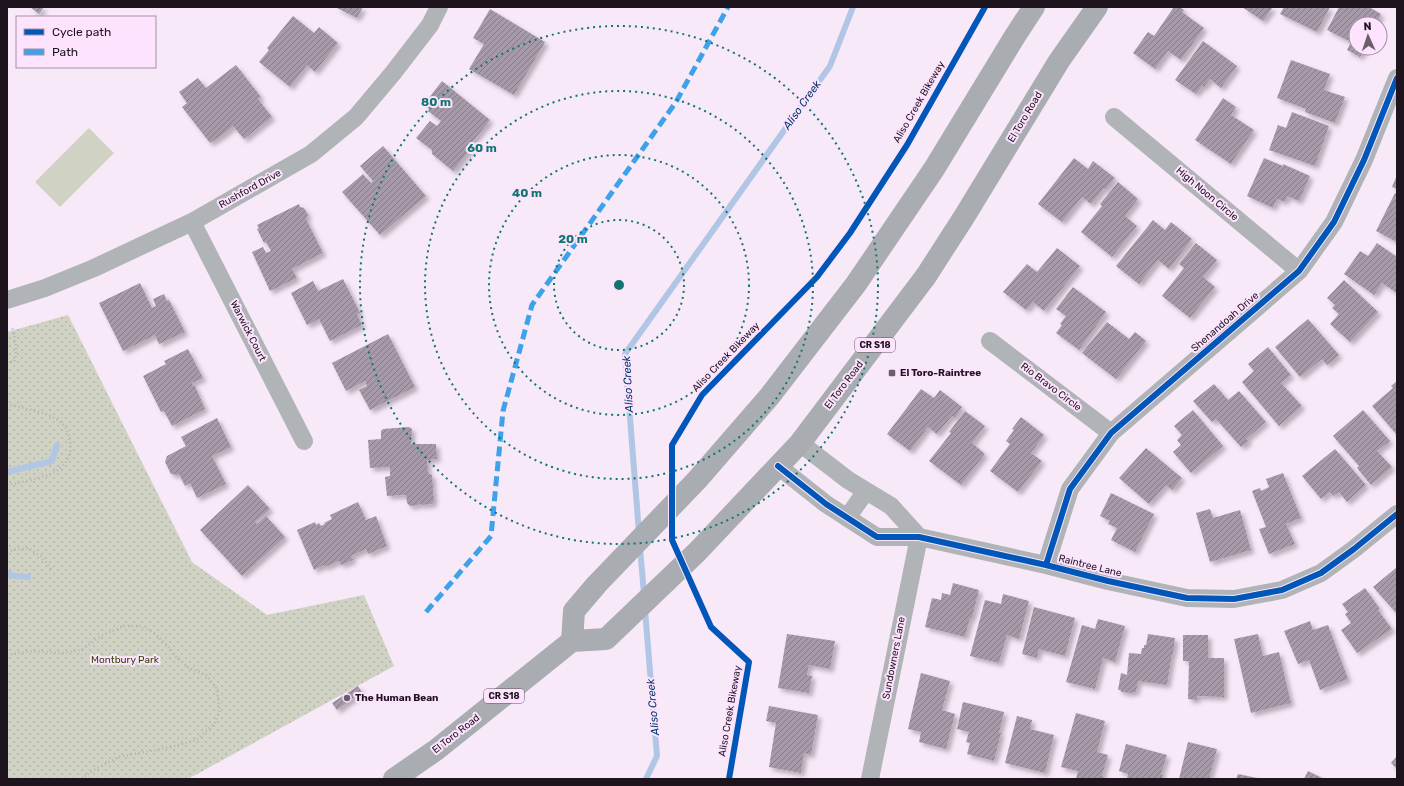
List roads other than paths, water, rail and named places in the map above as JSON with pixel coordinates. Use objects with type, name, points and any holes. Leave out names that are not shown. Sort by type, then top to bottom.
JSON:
[{"type":"main road","points":[[572,641],[574,611],[597,584],[685,492],[769,397],[856,284],[934,169],[1034,7]]},
{"type":"main road","name":"El Toro Road","points":[[394,779],[436,750],[572,641],[606,639],[697,552],[800,443],[926,276],[964,217],[1059,61],[1097,7]]},
{"type":"street","name":"Rushford Drive","points":[[7,300],[45,288],[94,268],[192,222],[311,154],[356,117],[393,73],[430,24],[439,7]]},
{"type":"street","name":"Shenandoah Drive","points":[[1046,565],[1070,489],[1111,433],[1299,271],[1334,222],[1364,160],[1397,78]]},
{"type":"street","name":"High Noon Circle","points":[[1114,117],[1299,271]]},
{"type":"street","name":"Warwick Court","points":[[192,222],[304,441]]},
{"type":"street","name":"Rio Bravo Circle","points":[[990,341],[1111,433]]},
{"type":"street","points":[[800,443],[848,480],[891,506],[919,537]]},
{"type":"street","name":"Raintree Lane","points":[[778,466],[826,504],[877,537],[919,537],[1187,598],[1234,599],[1282,590],[1321,573],[1354,549],[1397,514]]},
{"type":"street","points":[[847,518],[866,491]]},
{"type":"street","name":"Sundowners Lane","points":[[874,778],[919,537]]},
{"type":"waterway","name":"Aliso Creek","points":[[639,533],[625,354],[830,66],[853,7]]},
{"type":"waterway","points":[[7,472],[52,461],[57,445]]},
{"type":"waterway","name":"Aliso Creek","points":[[640,548],[644,594]]},
{"type":"waterway","points":[[7,573],[15,576],[28,577]]},
{"type":"waterway","name":"Aliso Creek","points":[[645,610],[657,756],[646,779]]},
{"type":"place","name":"El Toro-Raintree","points":[[892,373]]},
{"type":"place","name":"The Human Bean","points":[[347,698]]},
{"type":"park label","name":"Montbury Park","points":[[125,660]]}]
